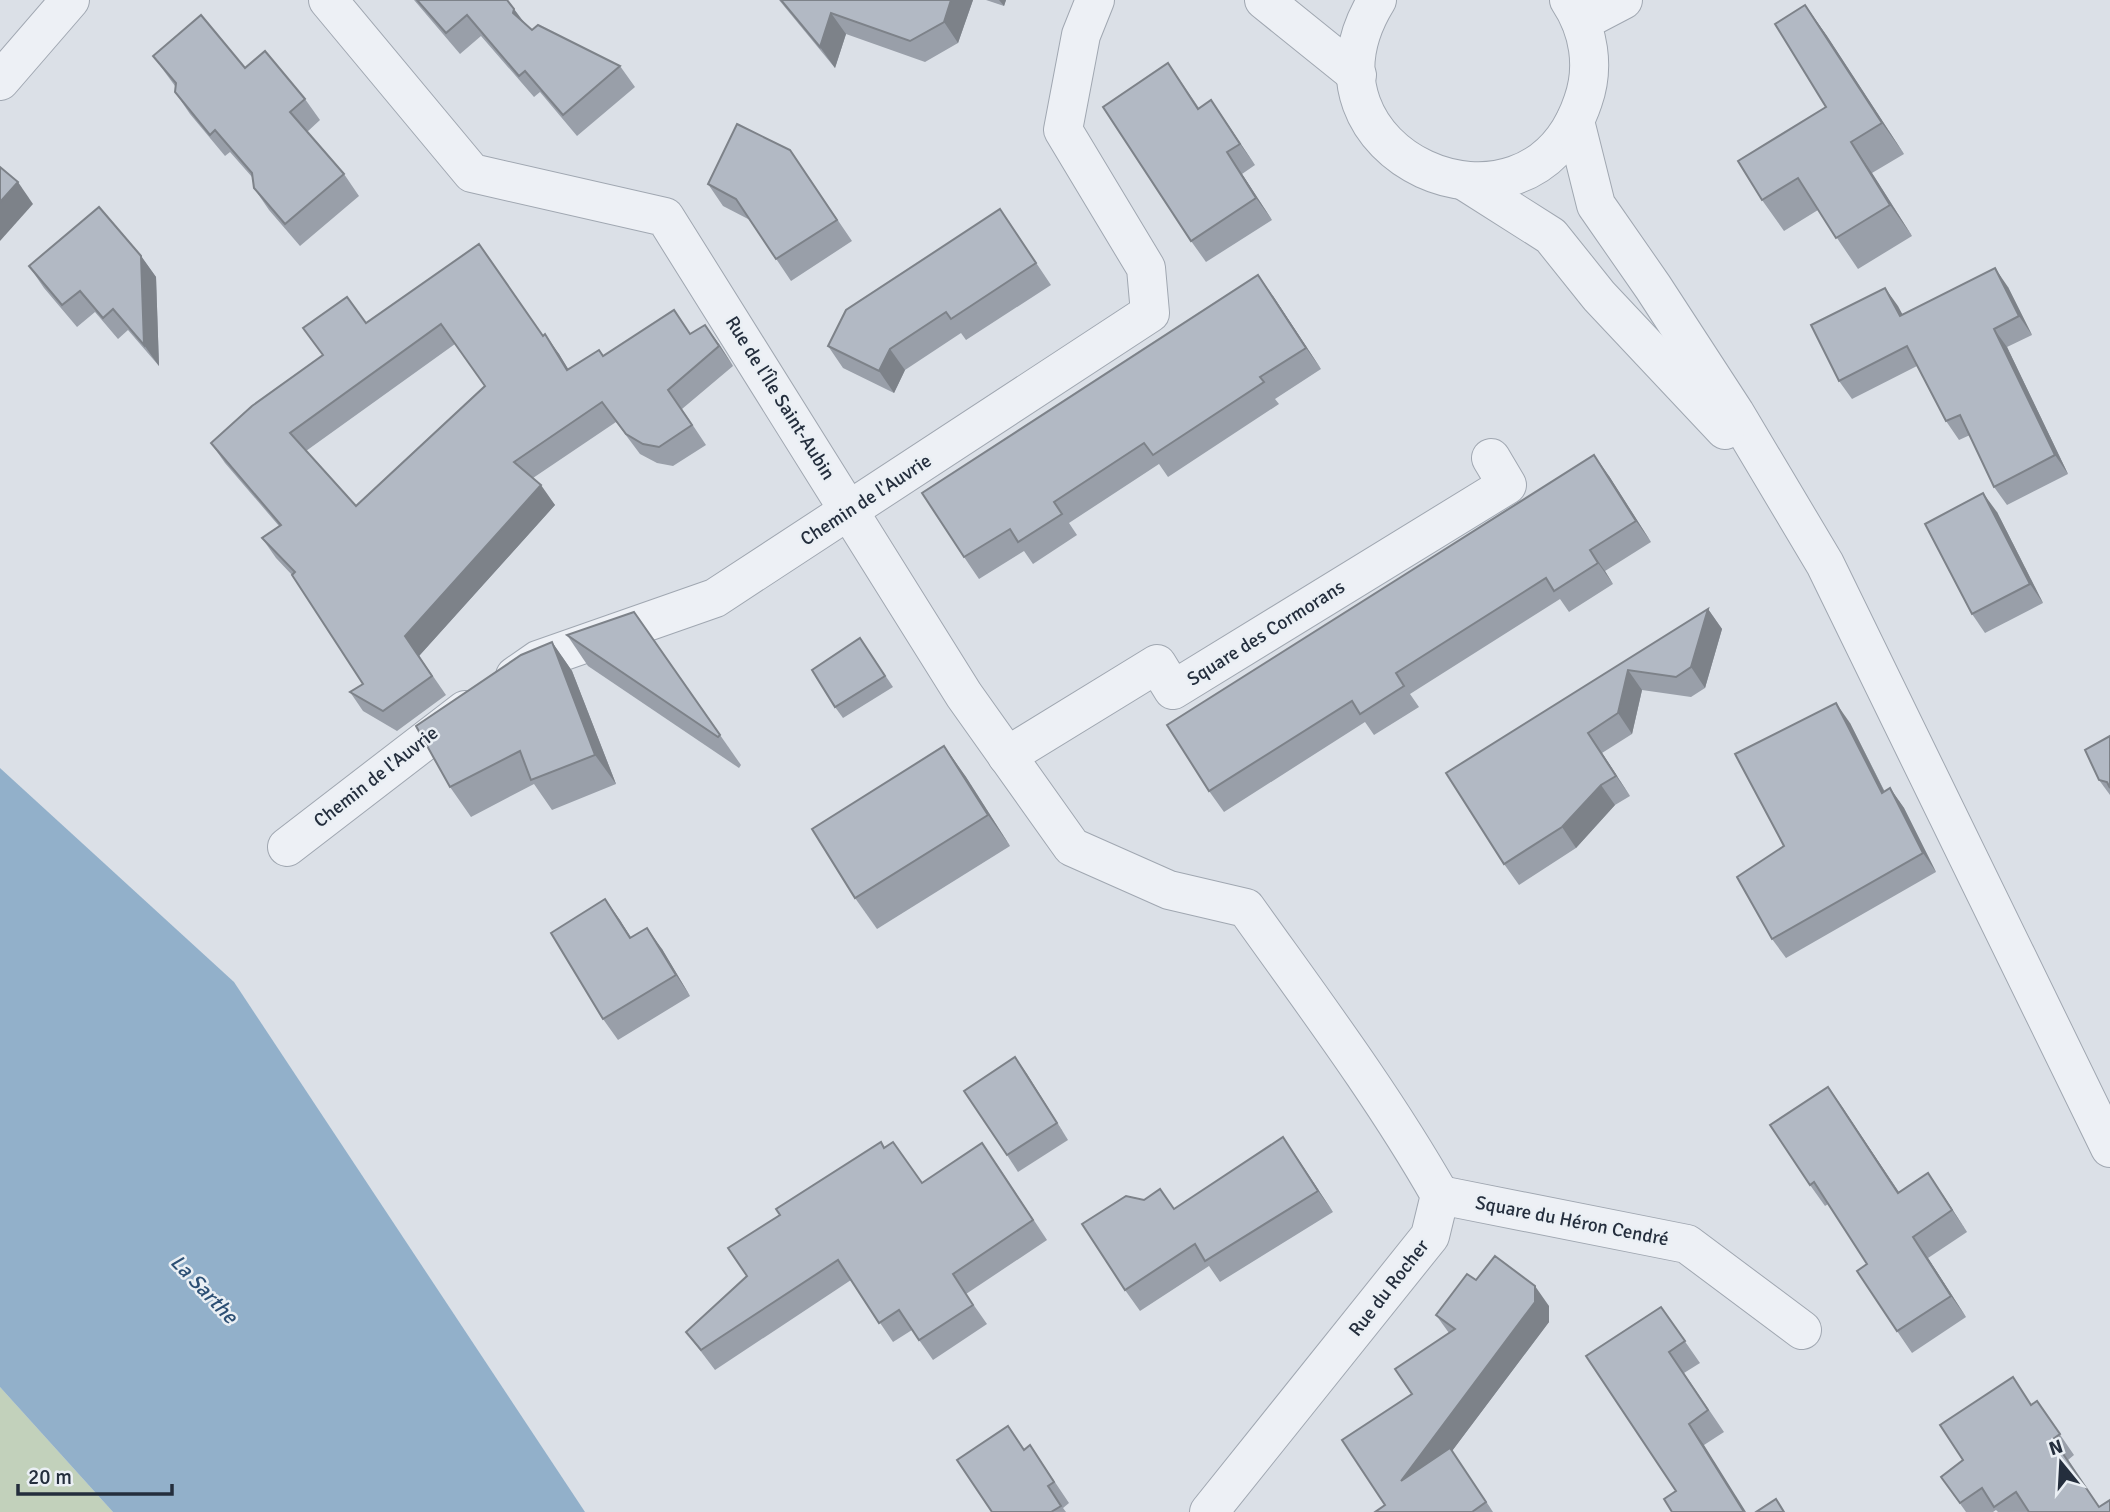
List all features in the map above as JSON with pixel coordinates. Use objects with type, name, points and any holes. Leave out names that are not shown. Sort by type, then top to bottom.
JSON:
[{"type":"street","points":[[0,81],[70,0]]},
{"type":"street","name":"Rue de l'Île Saint-Aubin","points":[[328,0],[472,173],[665,217],[964,695],[1072,847],[1169,890],[1246,908],[1342,1043],[1440,1195]]},
{"type":"street","name":"Chemin de l'Auvrie","points":[[287,847],[431,732],[538,660],[715,598],[1150,313],[1146,268],[1063,130],[1081,35],[1095,0]]},
{"type":"street","points":[[1264,0],[1356,75]]},
{"type":"street","points":[[1377,0],[1361,33],[1356,75],[1368,115],[1391,148],[1418,168],[1466,182],[1551,236],[1599,296],[1780,488]]},
{"type":"street","points":[[1466,182],[1502,178],[1536,163],[1558,144],[1575,121],[1587,89],[1587,39],[1575,11],[1623,0]]},
{"type":"street","points":[[1575,121],[1596,205],[1653,287],[1825,564],[2110,1148]]},
{"type":"street","name":"Square des Cormorans","points":[[1007,755],[1157,664],[1173,690],[1507,485],[1491,458]]},
{"type":"street","name":"Square du Héron Cendré","points":[[1440,1195],[1687,1244],[1802,1330]]},
{"type":"street","name":"Rue du Rocher","points":[[1209,1512],[1430,1236],[1440,1195]]},
{"type":"green space","points":[[0,1387],[113,1512],[0,1512]]},
{"type":"water","name":"La Sarthe","points":[[0,768],[234,982],[585,1512],[113,1512],[0,1387]]},
{"type":"building","points":[[417,0],[507,0],[514,9],[513,13],[532,30],[538,25],[620,66],[563,115],[525,71],[519,76],[467,15],[446,33]]},
{"type":"building","points":[[781,0],[951,0],[944,22],[910,41],[831,13],[820,47]]},
{"type":"building","points":[[1805,5],[1882,123],[1851,142],[1890,205],[1836,238],[1798,178],[1762,200],[1738,161],[1826,107],[1775,24]]},
{"type":"building","points":[[201,15],[245,68],[265,51],[305,99],[290,112],[344,174],[285,224],[254,188],[252,173],[215,130],[210,135],[175,92],[176,83],[153,56]]},
{"type":"building","points":[[1168,63],[1198,109],[1211,100],[1240,144],[1227,152],[1256,198],[1191,241],[1103,107]]},
{"type":"building","points":[[737,124],[790,150],[837,220],[776,259],[736,199],[708,184]]},
{"type":"building","points":[[0,167],[18,182],[0,202]]},
{"type":"building","points":[[99,207],[141,256],[144,345],[113,309],[103,318],[80,291],[62,305],[29,266]]},
{"type":"building","points":[[1000,209],[1036,263],[951,319],[946,312],[890,349],[879,371],[828,346],[846,310]]},
{"type":"building","points":[[479,244],[543,336],[545,334],[567,370],[599,350],[603,356],[674,310],[690,334],[705,325],[719,346],[668,390],[692,425],[659,447],[643,444],[626,434],[602,402],[514,462],[541,485],[405,636],[432,676],[383,711],[350,692],[363,684],[292,575],[295,572],[262,538],[281,525],[211,443],[252,406],[323,355],[303,328],[347,297],[366,323]],"holes":[[[441,324],[485,386],[356,506],[290,433]]]},
{"type":"building","points":[[1995,268],[2019,316],[1994,329],[2055,455],[1994,487],[1960,415],[1946,421],[1907,346],[1839,381],[1811,325],[1885,288],[1900,316]]},
{"type":"building","points":[[1258,275],[1306,348],[1260,377],[1264,382],[1153,455],[1144,443],[1054,502],[1062,514],[1018,542],[1010,529],[964,557],[922,493]]},
{"type":"building","points":[[1594,455],[1636,521],[1590,550],[1598,563],[1554,591],[1546,578],[1396,673],[1404,686],[1360,714],[1352,701],[1209,791],[1167,725]]},
{"type":"building","points":[[1983,493],[2030,584],[1972,614],[1925,524]]},
{"type":"building","points":[[1708,609],[1691,667],[1676,677],[1628,670],[1618,713],[1588,733],[1616,776],[1601,785],[1562,827],[1504,864],[1446,773]]},
{"type":"building","points":[[634,612],[720,735],[718,737],[567,635]]},
{"type":"building","points":[[860,638],[885,676],[835,707],[812,670]]},
{"type":"building","points":[[552,642],[595,755],[531,780],[520,751],[450,787],[416,726],[521,655]]},
{"type":"building","points":[[1836,703],[1882,793],[1890,788],[1923,853],[1772,939],[1737,877],[1784,846],[1735,754]]},
{"type":"building","points":[[2110,736],[2110,788],[2107,782],[2099,780],[2085,750]]},
{"type":"building","points":[[944,746],[988,815],[855,898],[812,829]]},
{"type":"building","points":[[605,899],[630,938],[647,928],[676,975],[603,1019],[551,933]]},
{"type":"building","points":[[1015,1057],[1057,1123],[1007,1155],[964,1091]]},
{"type":"building","points":[[1828,1087],[1898,1193],[1928,1173],[1952,1210],[1913,1237],[1951,1296],[1897,1331],[1857,1271],[1867,1264],[1814,1182],[1810,1185],[1770,1125]]},
{"type":"building","points":[[1283,1137],[1318,1191],[1205,1261],[1195,1244],[1125,1290],[1082,1224],[1126,1196],[1144,1200],[1160,1189],[1174,1209]]},
{"type":"building","points":[[881,1142],[884,1148],[893,1142],[922,1183],[982,1143],[1033,1220],[953,1274],[973,1305],[919,1340],[899,1310],[879,1323],[838,1260],[701,1350],[686,1332],[747,1276],[728,1248],[780,1215],[776,1209]]},
{"type":"building","points":[[1495,1256],[1535,1286],[1535,1302],[1401,1481],[1450,1448],[1486,1502],[1472,1512],[1375,1512],[1385,1505],[1342,1440],[1412,1394],[1395,1369],[1455,1329],[1436,1315],[1467,1274],[1476,1280]]},
{"type":"building","points":[[1661,1307],[1685,1341],[1669,1352],[1708,1410],[1689,1424],[1744,1512],[1672,1512],[1664,1499],[1676,1491],[1586,1356]]},
{"type":"building","points":[[2013,1377],[2031,1405],[2037,1401],[2060,1434],[2053,1439],[2099,1507],[2110,1500],[2110,1512],[2029,1512],[2016,1492],[1994,1507],[1982,1488],[1960,1503],[1941,1477],[1963,1460],[1940,1425]]},
{"type":"building","points":[[1008,1426],[1024,1450],[1030,1445],[1054,1482],[1048,1486],[1061,1506],[1051,1512],[992,1512],[957,1460]]},
{"type":"building","points":[[1776,1499],[1784,1512],[1756,1512]]}]
